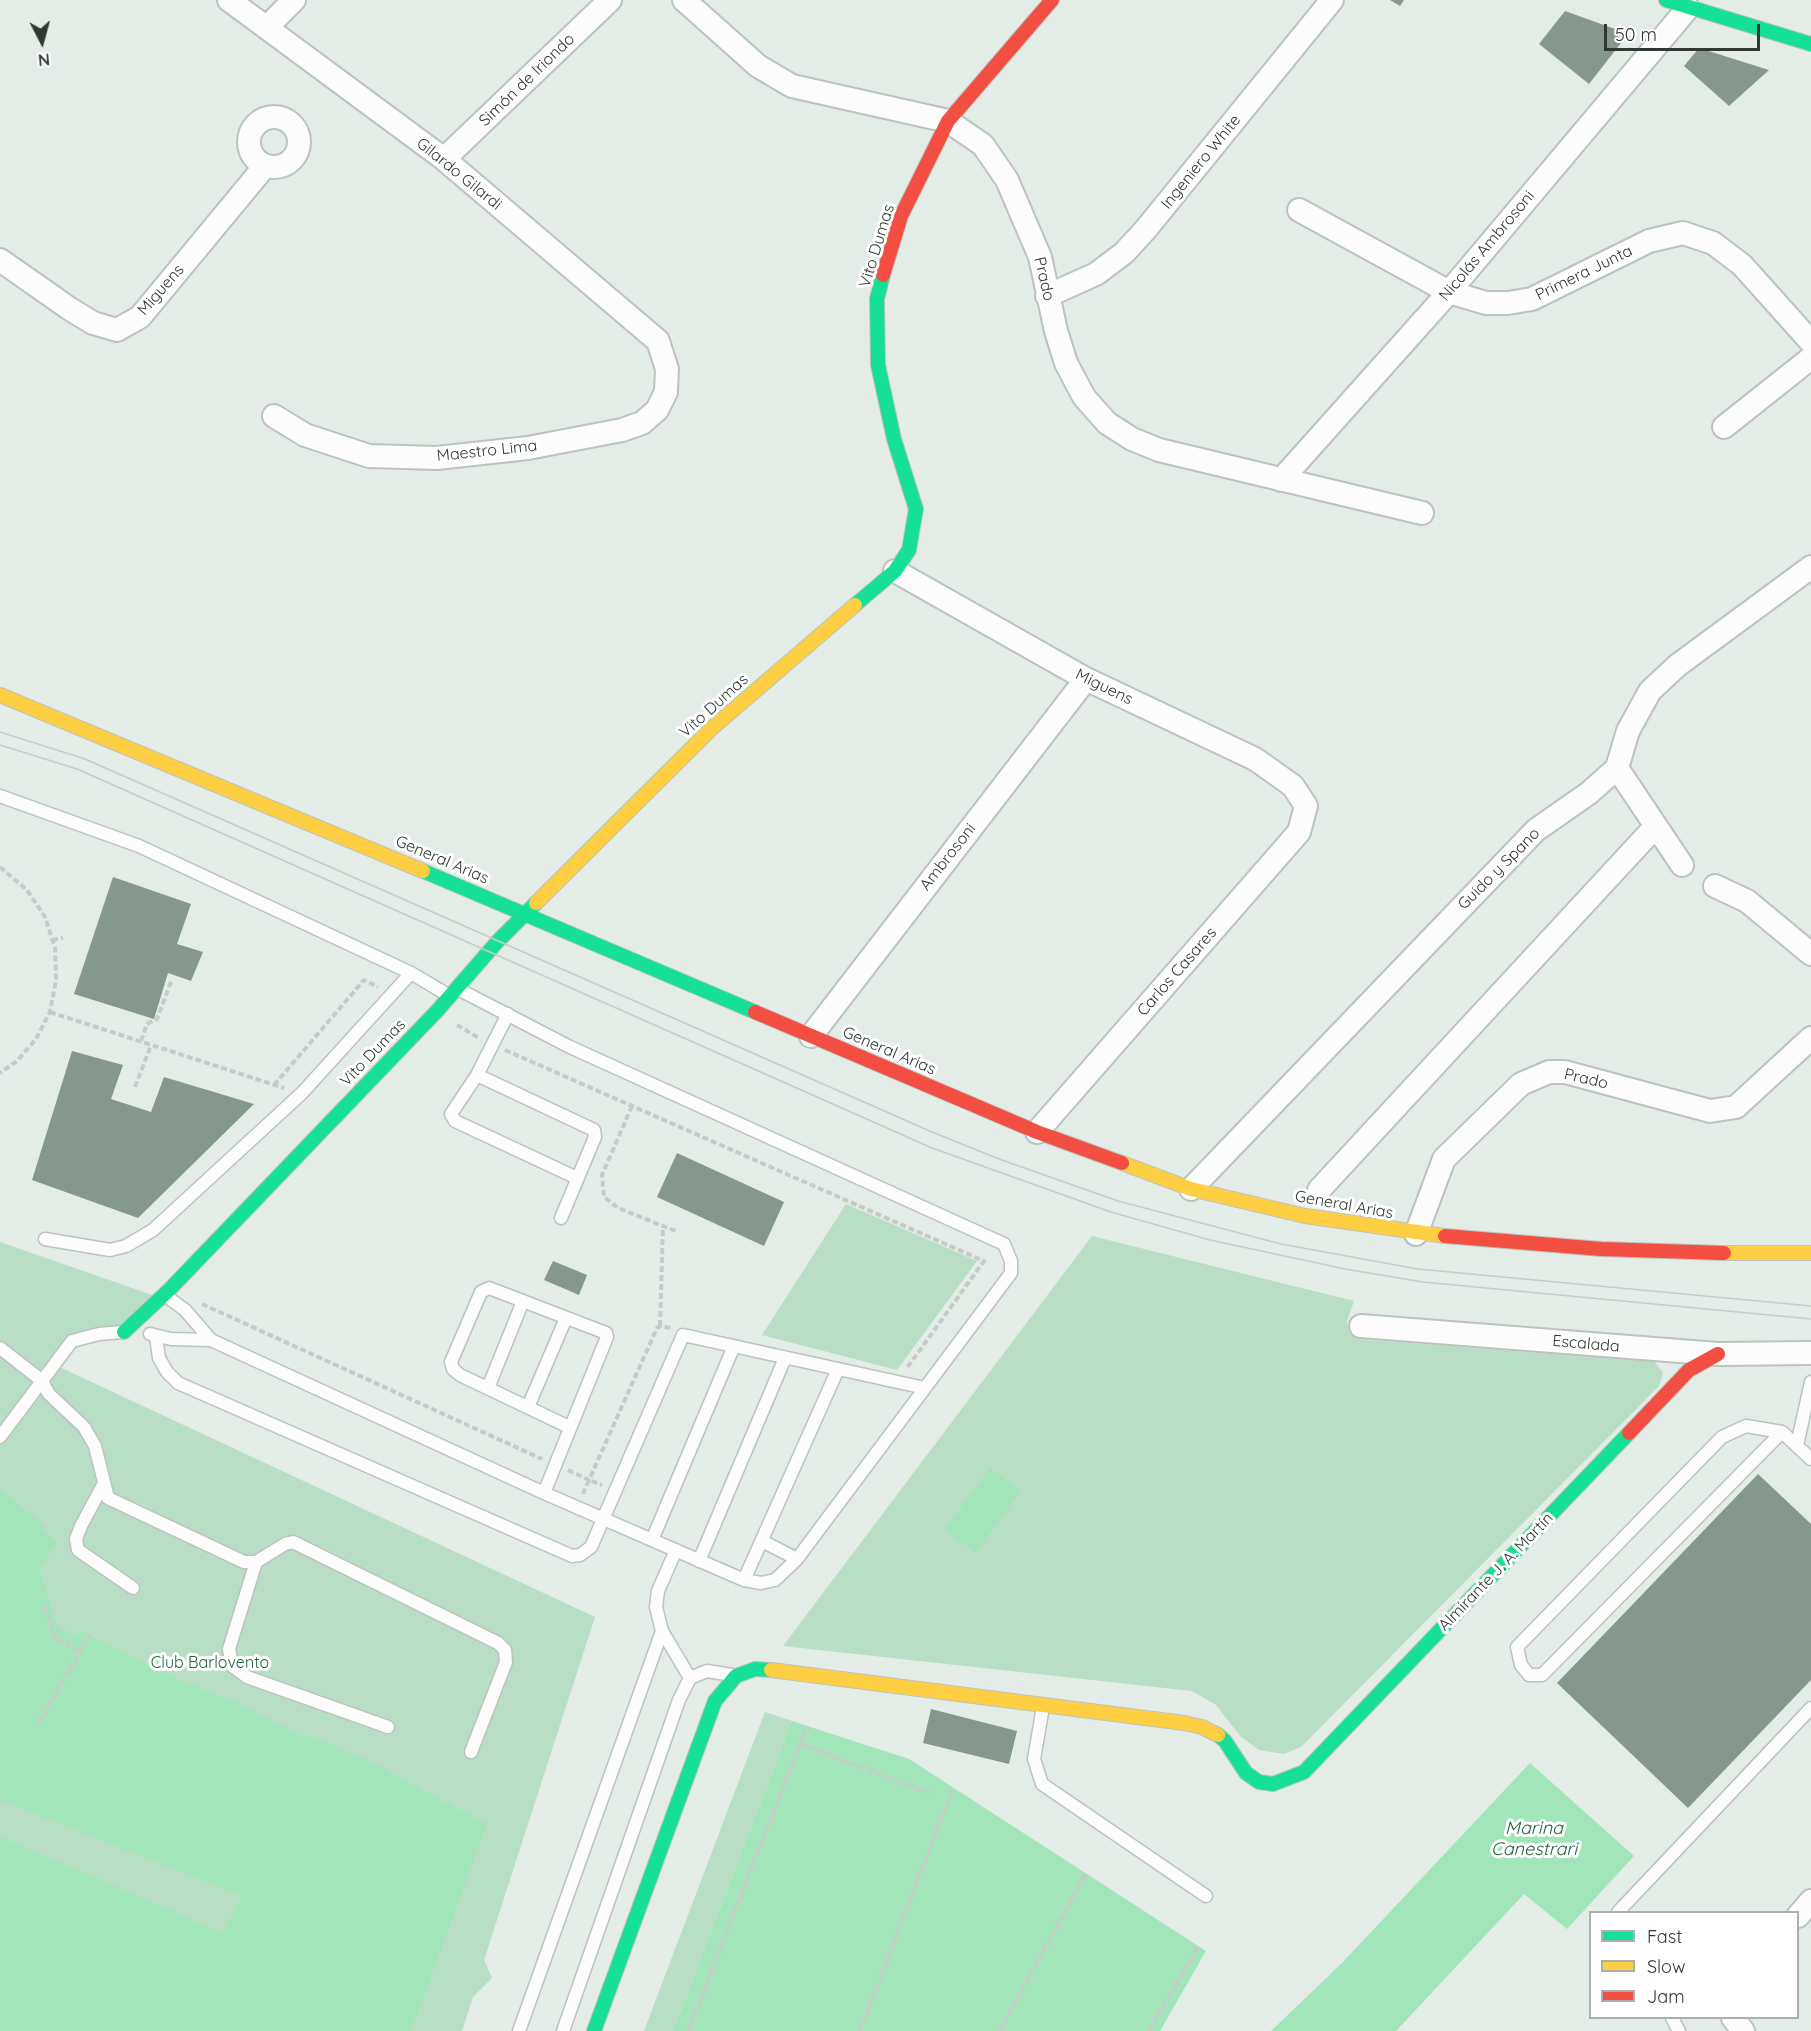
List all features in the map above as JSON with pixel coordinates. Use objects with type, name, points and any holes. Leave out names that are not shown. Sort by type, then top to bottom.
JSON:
[{"type":"street","name":"Gilardo Gilardi","points":[[228,0],[444,159],[658,341],[667,369]]},
{"type":"street","points":[[267,27],[294,0]]},
{"type":"street","name":"Simón de Iriondo","points":[[444,159],[610,0]]},
{"type":"street","name":"Prado","points":[[684,0],[758,66],[792,86],[948,121],[983,145],[1007,180],[1040,257],[1047,296],[1066,363],[1084,397],[1107,423],[1132,439],[1159,450],[1422,513]]},
{"type":"street","name":"Vito Dumas","points":[[124,1332],[167,1292],[527,914],[711,729],[896,571],[909,550],[915,531],[916,509],[884,401],[879,365],[877,299],[886,261],[901,216],[948,121],[1052,0]]},
{"type":"street","name":"Ingeniero White","points":[[1047,296],[1096,274],[1124,253],[1332,0]]},
{"type":"street","points":[[1666,0],[1811,44]]},
{"type":"street","name":"Nicolás Ambrosoni","points":[[1281,480],[1449,292],[1688,8]]},
{"type":"street","name":"Miguens","points":[[0,260],[93,323],[117,330],[140,317],[265,166]]},
{"type":"street","name":"Primera Junta","points":[[1299,210],[1449,292],[1486,303],[1508,303],[1532,299],[1649,241],[1683,233],[1713,243],[1742,265],[1811,342]]},
{"type":"street","points":[[1724,426],[1811,358]]},
{"type":"street","name":"Maestro Lima","points":[[274,416],[305,435],[369,456],[437,458],[528,448],[622,430],[642,423],[657,410],[666,392],[667,369]]},
{"type":"street","points":[[1682,865],[1617,768],[1636,712],[1650,691],[1678,664],[1811,567]]},
{"type":"street","name":"Miguens","points":[[896,571],[1086,679],[1255,759],[1293,786],[1306,806]]},
{"type":"street","name":"Ambrosoni","points":[[811,1036],[1086,679]]},
{"type":"street","name":"General Arias","points":[[0,695],[527,914],[1037,1132],[1191,1189],[1305,1216],[1416,1234],[1634,1250],[1809,1251]]},
{"type":"street","name":"Guido y Spano","points":[[1191,1189],[1536,830],[1589,793],[1617,768]]},
{"type":"street","name":"Carlos Casares","points":[[1037,1132],[1299,832],[1306,806]]},
{"type":"street","points":[[1319,1190],[1655,827]]},
{"type":"street","points":[[1715,886],[1747,901],[1811,954]]},
{"type":"street","name":"Prado","points":[[1416,1234],[1444,1159],[1521,1084],[1549,1072],[1565,1072],[1710,1111],[1736,1107],[1811,1038]]},
{"type":"street","name":"Escalada","points":[[1361,1326],[1718,1354],[1811,1353]]},
{"type":"street","name":"Almirante J. A. Martín","points":[[1044,1704],[1202,1727],[1225,1741],[1246,1773],[1258,1782],[1273,1784],[1304,1772],[1689,1370],[1718,1354]]},
{"type":"street","points":[[594,2031],[715,1701],[736,1676],[755,1670],[776,1670],[1044,1704]]},
{"type":"street","points":[[1799,1914],[1811,1901]]},
{"type":"street","points":[[1734,2019],[1743,2031]]},
{"type":"lane","points":[[0,796],[139,846],[411,973],[508,1014],[570,1047],[1004,1244],[1011,1261],[1011,1273],[797,1559],[775,1580],[761,1583],[744,1580],[544,1493],[211,1340],[156,1337],[135,1322]]},
{"type":"lane","points":[[45,1239],[110,1250],[126,1246],[153,1230],[302,1093],[411,973]]},
{"type":"lane","points":[[508,1014],[477,1075],[454,1106],[451,1114],[454,1121],[577,1178]]},
{"type":"lane","points":[[477,1075],[594,1130],[595,1137],[561,1218]]},
{"type":"lane","points":[[544,1493],[607,1337],[606,1333],[489,1288],[481,1292],[451,1362],[459,1375],[569,1427]]},
{"type":"lane","points":[[167,1292],[211,1340]]},
{"type":"lane","points":[[488,1388],[523,1301]]},
{"type":"lane","points":[[528,1407],[566,1318]]},
{"type":"lane","points":[[0,1437],[22,1411],[41,1380],[72,1341],[99,1334],[124,1332]]},
{"type":"lane","points":[[156,1337],[159,1358],[178,1383],[572,1556],[580,1555],[591,1547],[683,1335],[925,1388]]},
{"type":"lane","points":[[652,1540],[734,1346]]},
{"type":"lane","points":[[0,1348],[41,1380],[49,1394],[84,1427],[95,1446],[108,1498],[244,1562],[256,1562],[285,1544],[293,1542],[498,1643],[505,1650],[506,1662],[471,1752]]},
{"type":"lane","points":[[699,1561],[785,1358]]},
{"type":"lane","points":[[744,1580],[838,1370]]},
{"type":"lane","points":[[1797,1445],[1811,1382]]},
{"type":"lane","points":[[1782,1432],[1542,1675],[1529,1675],[1521,1665],[1517,1647],[1722,1437],[1746,1426],[1782,1432],[1811,1459]]},
{"type":"lane","points":[[103,1485],[76,1539],[78,1550],[133,1588]]},
{"type":"lane","points":[[762,1541],[797,1559]]},
{"type":"lane","points":[[676,1550],[658,1592],[656,1607],[662,1631],[690,1678]]},
{"type":"lane","points":[[256,1562],[229,1649],[232,1666],[247,1677],[388,1727]]},
{"type":"lane","points":[[519,2031],[662,1631]]},
{"type":"lane","points":[[563,2031],[679,1700],[690,1678],[707,1671],[736,1676]]},
{"type":"lane","points":[[1044,1704],[1034,1759],[1042,1784],[1206,1896]]},
{"type":"lane","points":[[1619,1911],[1811,1708]]},
{"type":"path","points":[[0,867],[27,890],[45,917],[52,940],[56,980],[50,1012],[36,1039],[17,1061],[0,1073]]},
{"type":"path","points":[[52,940],[63,938]]},
{"type":"path","points":[[141,1041],[147,1024],[157,1019],[172,979]]},
{"type":"path","points":[[274,1085],[364,980],[391,996]]},
{"type":"path","points":[[437,1011],[474,1036],[493,1045],[984,1262],[901,1376]]},
{"type":"path","points":[[50,1012],[302,1093]]},
{"type":"path","points":[[135,1088],[151,1045]]},
{"type":"path","points":[[632,1106],[602,1175],[601,1186],[604,1197],[618,1208],[678,1232]]},
{"type":"path","points":[[578,1508],[657,1328],[660,1326],[663,1226]]},
{"type":"path","points":[[167,1292],[616,1491]]},
{"type":"path","points":[[660,1326],[683,1330]]},
{"type":"path","points":[[44,1606],[56,1637],[80,1652]]},
{"type":"path","points":[[39,1723],[89,1635]]},
{"type":"path","points":[[688,2031],[807,1726]]},
{"type":"path","points":[[800,1744],[929,1793]]},
{"type":"path","points":[[860,2031],[953,1788]]},
{"type":"path","points":[[1000,2031],[1086,1874]]},
{"type":"path","points":[[1149,2031],[1199,1946]]},
{"type":"green space","points":[[846,1204],[977,1261],[897,1370],[762,1335]]},
{"type":"green space","points":[[1092,1236],[1354,1301],[1347,1321],[1349,1332],[1358,1339],[1655,1362],[1663,1373],[1659,1386],[1301,1747],[1284,1754],[1259,1750],[1240,1736],[1216,1705],[1192,1691],[783,1646]]},
{"type":"green space","name":"Club Barlovento","points":[[0,1242],[161,1298],[124,1332],[72,1341],[55,1365],[595,1617],[484,1960],[492,1978],[473,1997],[462,2031],[0,2031]]},
{"type":"green space","points":[[765,1712],[792,1721],[673,2031],[644,2031]]},
{"type":"water","points":[[990,1468],[1021,1491],[975,1553],[945,1530]]},
{"type":"water","points":[[0,1490],[45,1525],[42,1530],[58,1542],[39,1568],[57,1626],[76,1636],[79,1630],[179,1680],[238,1703],[301,1736],[311,1736],[363,1758],[487,1824],[411,2031],[0,2031],[0,1836],[223,1933],[242,1896],[0,1800]]},
{"type":"water","points":[[792,1721],[909,1759],[1206,1951],[1160,2031],[673,2031]]},
{"type":"water","name":"Marina Canestrari","points":[[1530,1763],[1634,1856],[1567,1929],[1524,1894],[1396,2031],[1271,2031],[1342,1963]]},
{"type":"building","points":[[1390,0],[1404,0],[1400,6]]},
{"type":"building","points":[[1565,11],[1615,29],[1621,43],[1589,84],[1539,44]]},
{"type":"building","points":[[1699,48],[1769,70],[1729,106],[1684,66]]},
{"type":"building","points":[[113,877],[191,904],[177,944],[203,952],[191,981],[168,973],[154,1019],[74,994]]},
{"type":"building","points":[[72,1051],[123,1065],[111,1099],[151,1112],[164,1077],[254,1104],[138,1218],[32,1180]]},
{"type":"building","points":[[677,1153],[784,1202],[764,1246],[657,1197]]},
{"type":"building","points":[[553,1261],[587,1275],[579,1295],[544,1280]]},
{"type":"building","points":[[1758,1474],[1811,1524],[1811,1680],[1688,1808],[1557,1683]]},
{"type":"building","points":[[931,1709],[1017,1731],[1009,1764],[923,1743]]},
{"type":"tram line","points":[[0,732],[85,759],[932,1132],[999,1159],[1118,1201],[1281,1244],[1418,1269],[1811,1306]]},
{"type":"tram line","points":[[0,745],[77,769],[932,1148],[1111,1212],[1210,1240],[1345,1269],[1423,1282],[1811,1319]]},
{"type":"traffic: fast","points":[[1666,0],[1811,44]]},
{"type":"traffic: fast","points":[[855,605],[895,571],[909,550],[916,509],[894,439],[878,365],[877,299],[883,275]]},
{"type":"traffic: fast","points":[[423,871],[755,1012]]},
{"type":"traffic: fast","points":[[124,1332],[169,1290],[437,1011],[497,942],[536,903]]},
{"type":"traffic: fast","points":[[1218,1735],[1225,1741],[1246,1773],[1259,1782],[1273,1784],[1304,1772],[1629,1433]]},
{"type":"traffic: fast","points":[[594,2031],[715,1701],[736,1676],[755,1669],[771,1670]]},
{"type":"traffic: slow","points":[[536,903],[711,729],[855,605]]},
{"type":"traffic: slow","points":[[0,695],[423,871]]},
{"type":"traffic: slow","points":[[1122,1163],[1191,1189],[1305,1216],[1445,1236]]},
{"type":"traffic: slow","points":[[1724,1253],[1811,1253]]},
{"type":"traffic: slow","points":[[771,1670],[1184,1723],[1202,1727],[1218,1735]]},
{"type":"traffic: jam","points":[[883,275],[901,216],[948,121],[1052,0]]},
{"type":"traffic: jam","points":[[755,1012],[1037,1132],[1122,1163]]},
{"type":"traffic: jam","points":[[1445,1236],[1601,1249],[1724,1253]]},
{"type":"traffic: jam","points":[[1629,1433],[1689,1370],[1718,1354]]}]
